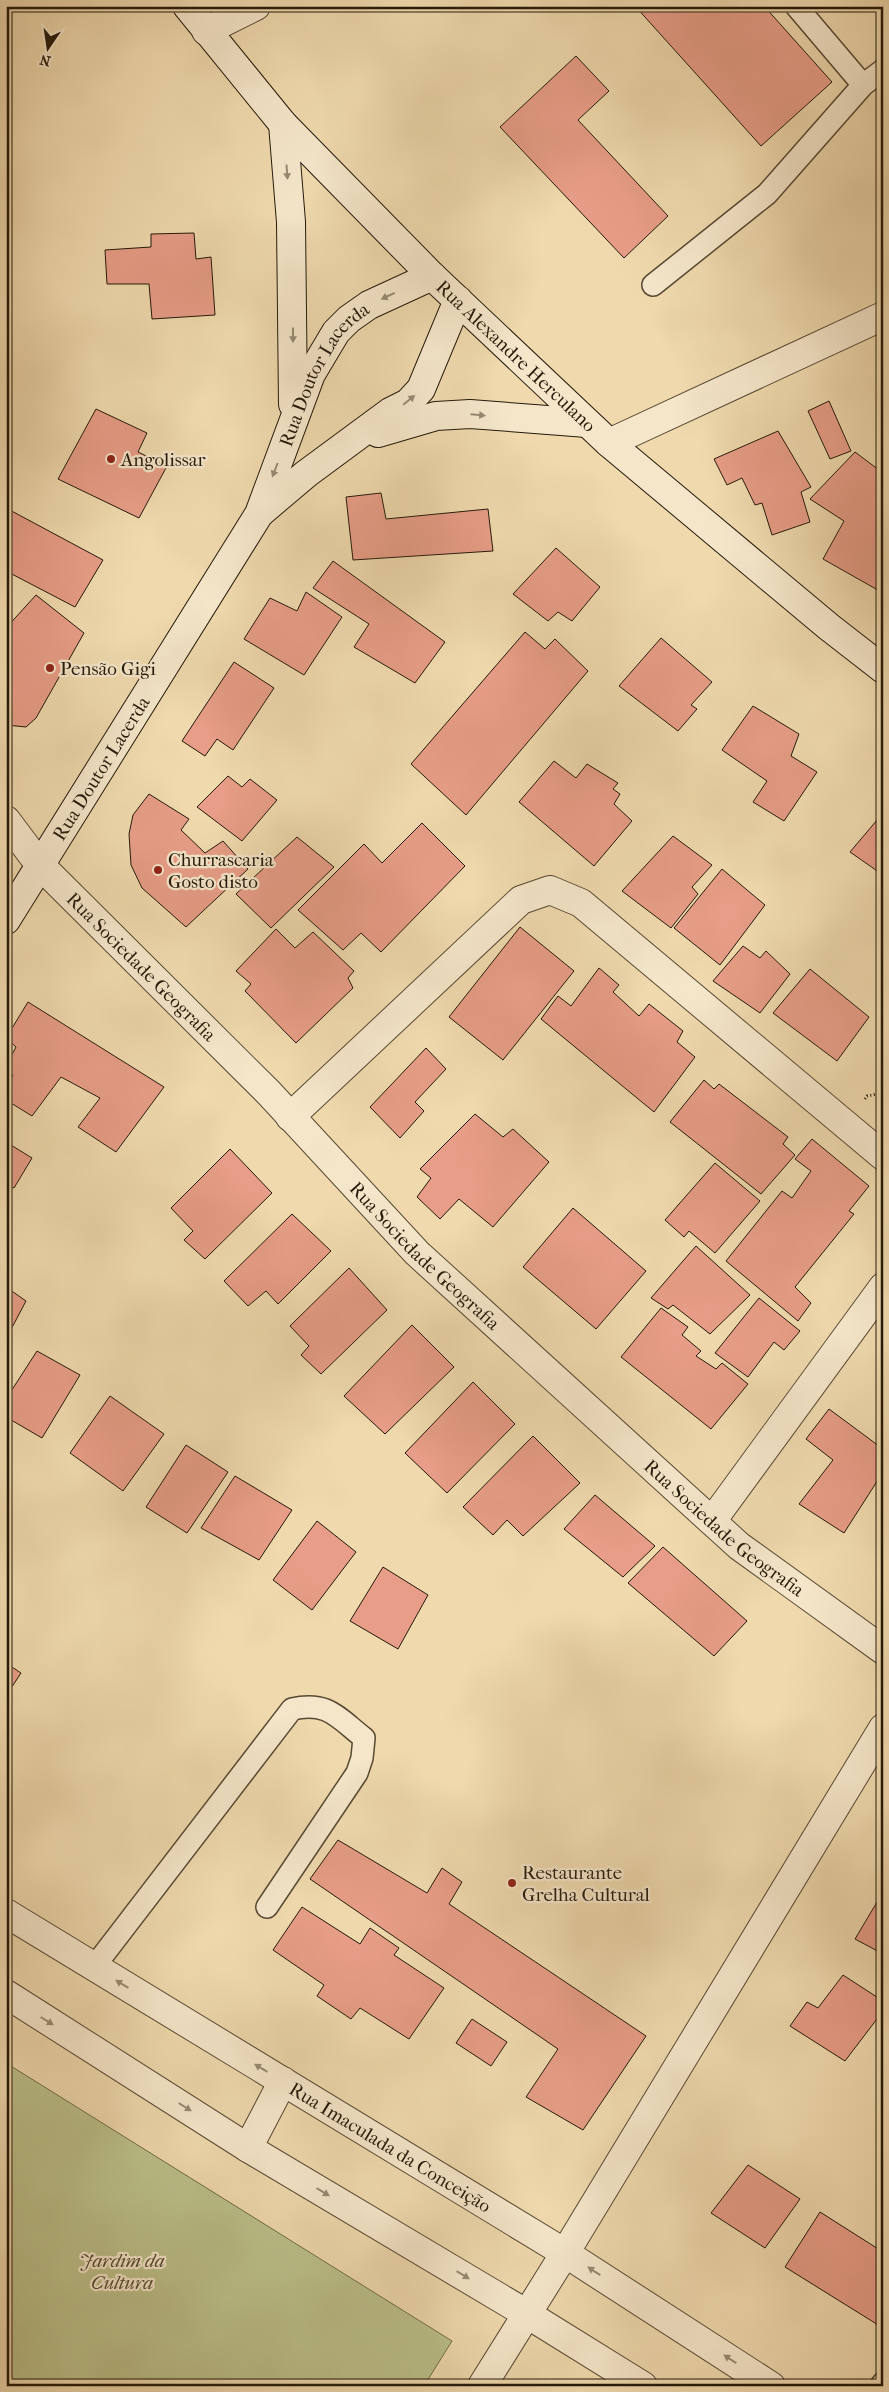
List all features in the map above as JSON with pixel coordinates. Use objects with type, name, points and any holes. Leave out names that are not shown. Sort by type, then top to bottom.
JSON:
[{"type":"street","name":"Rua Alexandre Herculano","points":[[187,6],[283,124],[432,276],[609,443],[829,628],[883,668]]},
{"type":"street","points":[[206,31],[256,6]]},
{"type":"street","points":[[283,124],[291,222],[293,426]]},
{"type":"street","name":"Rua Doutor Lacerda","points":[[6,920],[258,514],[293,426],[311,374],[336,332],[349,319],[368,305],[432,276]]},
{"type":"street","name":"Rua Doutor Lacerda","points":[[258,514],[306,474],[390,412],[408,402],[421,389],[458,300]]},
{"type":"street","points":[[609,443],[883,316]]},
{"type":"street","points":[[346,444],[408,423],[436,416],[470,414],[587,423]]},
{"type":"street","name":"Rua Sociedade Geografia","points":[[6,820],[39,864],[262,1086],[417,1253],[739,1546],[883,1650]]},
{"type":"street","points":[[290,1117],[521,900],[550,890],[581,903],[883,1156]]},
{"type":"street","points":[[712,1521],[883,1287]]},
{"type":"street","points":[[482,2386],[565,2253],[883,1728]]},
{"type":"street","name":"Rua Imaculada da Conceição","points":[[6,1913],[565,2253],[771,2386]]},
{"type":"street","points":[[6,1994],[248,2148],[527,2314],[643,2386]]},
{"type":"street","points":[[248,2148],[283,2081]]},
{"type":"lane","points":[[796,6],[863,85]]},
{"type":"lane","points":[[653,285],[767,194],[863,85],[883,70]]},
{"type":"lane","points":[[94,1967],[292,1709],[308,1706],[327,1709],[364,1738],[358,1773],[267,1907]]},
{"type":"green space","name":"Jardim da Cultura","points":[[6,2063],[452,2341],[424,2386],[6,2386]]},
{"type":"building","points":[[635,6],[764,6],[832,82],[761,146]]},
{"type":"building","points":[[576,56],[609,91],[578,120],[668,216],[624,258],[500,127]]},
{"type":"building","points":[[194,233],[196,259],[211,257],[215,315],[152,319],[149,284],[107,284],[105,250],[151,247],[151,234]]},
{"type":"building","points":[[829,401],[851,451],[830,459],[808,411]]},
{"type":"building","name":"Angolissar","points":[[96,409],[147,433],[138,452],[167,466],[139,518],[58,479]]},
{"type":"building","points":[[778,431],[811,487],[801,492],[810,522],[772,535],[762,503],[755,505],[742,478],[727,485],[714,459]]},
{"type":"building","points":[[855,452],[883,473],[883,593],[823,559],[844,521],[810,499]]},
{"type":"building","points":[[381,493],[386,519],[488,509],[493,551],[353,560],[346,497]]},
{"type":"building","points":[[6,508],[103,560],[75,607],[6,571]]},
{"type":"building","points":[[556,548],[600,587],[572,621],[558,612],[548,621],[513,594]]},
{"type":"building","points":[[333,561],[445,642],[415,683],[354,647],[369,624],[313,588]]},
{"type":"building","points":[[306,592],[342,617],[304,675],[244,639],[270,598],[297,611]]},
{"type":"building","points":[[36,595],[84,633],[36,718],[26,727],[6,725],[6,628]]},
{"type":"building","points":[[525,632],[545,649],[555,639],[588,671],[466,815],[411,764]]},
{"type":"building","points":[[661,638],[712,682],[691,705],[697,709],[678,731],[619,686]]},
{"type":"building","points":[[234,662],[274,688],[233,750],[217,739],[205,756],[182,741]]},
{"type":"building","points":[[753,706],[799,734],[791,756],[817,772],[784,821],[753,802],[767,781],[722,750]]},
{"type":"building","points":[[554,761],[576,778],[587,764],[618,783],[613,789],[620,794],[614,804],[632,821],[594,866],[519,802]]},
{"type":"building","points":[[228,776],[242,787],[250,779],[277,800],[242,841],[197,807]]},
{"type":"building","points":[[149,794],[189,819],[181,830],[205,853],[223,841],[248,869],[186,927],[142,888],[131,865],[129,834],[133,815]]},
{"type":"building","points":[[883,813],[883,875],[850,852]]},
{"type":"building","points":[[422,823],[465,866],[381,952],[361,933],[343,950],[298,910],[364,844],[382,863]]},
{"type":"building","points":[[673,836],[712,865],[692,887],[698,894],[671,928],[622,891]]},
{"type":"building","points":[[297,837],[334,867],[271,928],[236,894]]},
{"type":"building","points":[[722,869],[765,905],[720,965],[674,928]]},
{"type":"building","points":[[520,927],[574,971],[503,1060],[449,1017]]},
{"type":"building","points":[[276,929],[295,948],[313,932],[354,971],[348,978],[353,988],[296,1043],[245,991],[251,984],[236,971]]},
{"type":"building","points":[[743,946],[760,958],[766,951],[790,974],[760,1013],[713,981]]},
{"type":"building","points":[[599,968],[619,985],[613,992],[639,1016],[649,1004],[683,1031],[677,1042],[695,1057],[654,1112],[541,1019],[558,996],[571,1006]]},
{"type":"building","points":[[810,969],[869,1017],[837,1061],[773,1013]]},
{"type":"building","points":[[28,1002],[164,1087],[116,1152],[78,1127],[100,1098],[61,1077],[32,1116],[6,1100],[6,1089],[13,1075],[6,1071],[6,1066],[16,1047],[6,1038]]},
{"type":"building","points":[[426,1048],[446,1069],[415,1102],[424,1111],[400,1138],[370,1107]]},
{"type":"building","points":[[704,1080],[714,1089],[719,1084],[788,1137],[783,1144],[795,1155],[761,1194],[670,1122]]},
{"type":"building","points":[[475,1114],[503,1137],[513,1129],[549,1162],[493,1227],[459,1199],[440,1219],[417,1197],[431,1178],[420,1169]]},
{"type":"building","points":[[812,1139],[869,1186],[849,1211],[854,1214],[795,1287],[811,1303],[798,1321],[726,1261],[782,1191],[792,1198],[811,1171],[795,1159]]},
{"type":"building","points":[[6,1142],[32,1158],[14,1188],[6,1184]]},
{"type":"building","points":[[230,1149],[272,1193],[205,1259],[184,1240],[193,1231],[171,1208]]},
{"type":"building","points":[[715,1163],[760,1201],[715,1253],[689,1231],[684,1237],[665,1220]]},
{"type":"building","points":[[573,1208],[646,1271],[596,1329],[523,1267]]},
{"type":"building","points":[[292,1214],[331,1251],[278,1304],[266,1291],[248,1306],[224,1281]]},
{"type":"building","points":[[696,1246],[750,1295],[710,1334],[673,1305],[668,1309],[651,1298]]},
{"type":"building","points":[[349,1268],[387,1310],[321,1374],[301,1355],[309,1346],[290,1326]]},
{"type":"building","points":[[6,1287],[26,1301],[6,1339]]},
{"type":"building","points":[[759,1298],[800,1331],[784,1350],[774,1342],[748,1377],[715,1353]]},
{"type":"building","points":[[661,1308],[688,1327],[682,1335],[701,1351],[696,1356],[716,1369],[722,1363],[748,1384],[711,1429],[621,1357]]},
{"type":"building","points":[[412,1325],[454,1367],[385,1434],[344,1396]]},
{"type":"building","points":[[37,1351],[80,1375],[42,1438],[6,1417],[6,1399]]},
{"type":"building","points":[[473,1382],[515,1424],[447,1493],[405,1453]]},
{"type":"building","points":[[110,1396],[164,1434],[123,1491],[70,1453]]},
{"type":"building","points":[[829,1409],[883,1449],[883,1472],[844,1533],[799,1504],[833,1460],[806,1439]]},
{"type":"building","points":[[533,1436],[580,1483],[523,1536],[507,1520],[493,1535],[463,1507]]},
{"type":"building","points":[[186,1445],[228,1472],[187,1533],[146,1507]]},
{"type":"building","points":[[235,1476],[292,1510],[259,1560],[201,1528]]},
{"type":"building","points":[[595,1495],[655,1546],[623,1577],[564,1529]]},
{"type":"building","points":[[317,1521],[356,1552],[312,1610],[273,1580]]},
{"type":"building","points":[[663,1547],[747,1621],[714,1656],[628,1583]]},
{"type":"building","points":[[383,1567],[428,1595],[398,1649],[350,1621]]},
{"type":"building","points":[[6,1663],[21,1673],[6,1696]]},
{"type":"building","points":[[338,1840],[427,1893],[442,1868],[462,1882],[449,1904],[646,2036],[583,2130],[526,2097],[558,2049],[310,1879]]},
{"type":"building","points":[[883,1892],[883,1954],[855,1939]]},
{"type":"building","points":[[302,1907],[360,1944],[370,1928],[399,1948],[394,1955],[444,1988],[409,2039],[360,2008],[351,2019],[317,1996],[324,1985],[273,1950]]},
{"type":"building","points":[[843,1975],[883,2001],[883,2011],[845,2061],[790,2026],[807,2002],[818,2008]]},
{"type":"building","points":[[472,2019],[507,2042],[491,2066],[456,2043]]},
{"type":"building","points":[[748,2165],[800,2199],[765,2248],[711,2213]]},
{"type":"building","points":[[820,2212],[883,2252],[883,2328],[785,2267]]},
{"type":"place","name":"Angolissar","points":[[111,459]]},
{"type":"place","name":"Pensão Gigi","points":[[50,668]]},
{"type":"place","name":"Churrascaria Gosto disto","points":[[158,870]]},
{"type":"place","name":"Restaurante Grelha Cultural","points":[[512,1883]]}]
